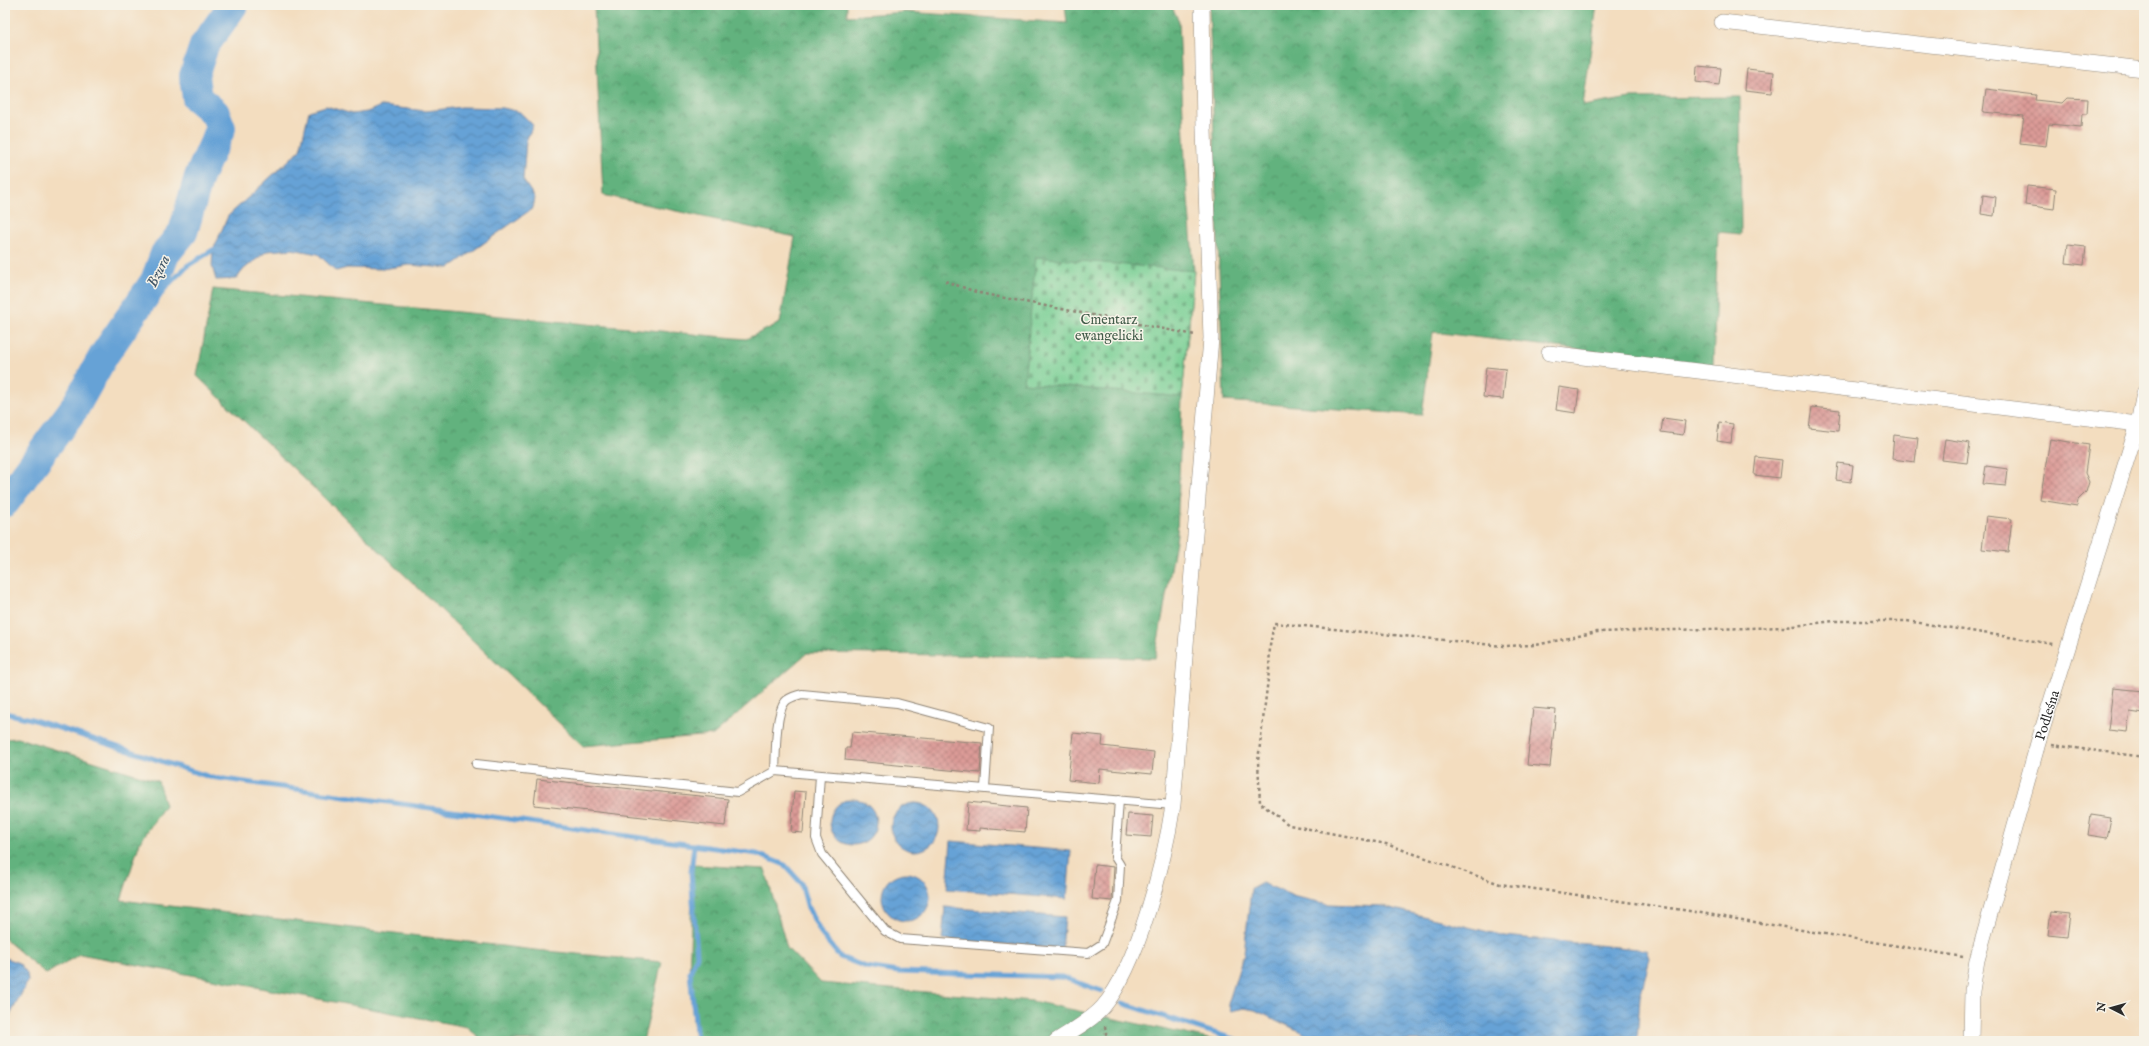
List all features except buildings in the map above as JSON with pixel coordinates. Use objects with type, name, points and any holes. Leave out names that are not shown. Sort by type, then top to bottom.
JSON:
[{"type":"street","points":[[1056,1041],[1102,1008],[1127,967],[1145,920],[1168,834],[1173,805],[1211,338],[1204,136],[1202,5]]},
{"type":"street","points":[[1722,22],[2144,69]]},
{"type":"street","points":[[1549,353],[2141,425]]},
{"type":"street","name":"Podleśna","points":[[1971,1041],[1971,1006],[1977,960],[2067,646],[2141,425],[2144,394]]},
{"type":"lane","points":[[775,771],[780,712],[785,702],[792,697],[802,694],[897,703],[989,728],[985,788]]},
{"type":"lane","points":[[476,764],[738,792],[775,771],[1173,805]]},
{"type":"lane","points":[[820,775],[816,838],[822,854],[885,931],[900,939],[1088,953],[1102,944],[1118,901],[1120,865],[1115,856],[1119,800]]},
{"type":"path","points":[[945,281],[979,293],[1211,338]]},
{"type":"path","points":[[1977,960],[1683,910],[1500,884],[1386,844],[1289,825],[1260,803],[1258,761],[1269,671],[1270,646],[1274,623],[1503,646],[1536,645],[1597,632],[1786,626],[1834,621],[1907,621],[2067,646]]},
{"type":"path","points":[[2038,743],[2144,757]]},
{"type":"green space","points":[[594,5],[847,5],[847,16],[906,12],[1067,23],[1065,5],[1171,5],[1179,21],[1185,161],[1194,271],[1182,397],[1177,535],[1155,658],[807,653],[713,735],[583,746],[197,376],[213,289],[746,339],[780,323],[795,237],[603,195]]},
{"type":"green space","points":[[1209,5],[1597,5],[1583,106],[1630,98],[1740,97],[1741,234],[1718,232],[1713,366],[1433,332],[1422,415],[1224,401]]},
{"type":"green space","name":"Cmentarz ewangelicki","points":[[1036,257],[1194,271],[1182,397],[1024,383]]},
{"type":"green space","points":[[18,738],[158,781],[165,805],[140,842],[121,900],[535,950],[662,962],[643,1041],[483,1041],[467,1027],[80,954],[46,974],[5,939],[5,739]]},
{"type":"green space","points":[[693,865],[765,869],[787,948],[821,983],[1032,1001],[1218,1041],[695,1041],[689,977]]},
{"type":"water","points":[[326,106],[352,114],[367,112],[381,106],[426,111],[462,107],[503,108],[520,112],[533,125],[526,141],[523,180],[535,198],[533,208],[449,268],[409,265],[382,269],[347,268],[336,271],[318,254],[292,249],[267,251],[244,269],[236,279],[216,280],[212,266],[213,250],[228,216],[300,150],[309,111]]},
{"type":"water","points":[[848,799],[858,799],[870,805],[875,813],[875,831],[870,839],[862,844],[848,845],[840,842],[833,835],[830,827],[830,817],[833,809],[840,802]]},
{"type":"water","points":[[915,803],[924,805],[932,810],[937,818],[939,827],[937,836],[932,844],[924,849],[915,851],[906,849],[898,844],[893,836],[891,827],[893,818],[898,810],[906,805]]},
{"type":"water","points":[[951,841],[1071,851],[1067,899],[947,889]]},
{"type":"water","points":[[906,873],[915,875],[923,880],[928,888],[930,897],[928,906],[923,914],[915,919],[906,921],[897,919],[889,914],[884,906],[882,897],[884,888],[889,880],[897,875]]},
{"type":"water","points":[[1262,883],[1296,897],[1329,904],[1382,906],[1505,936],[1647,950],[1650,958],[1640,998],[1637,1041],[1320,1041],[1255,1010],[1244,1008],[1231,1011],[1228,1004],[1244,953],[1251,889]]},
{"type":"water","points":[[945,907],[1065,917],[1062,949],[942,939]]},
{"type":"water","points":[[5,958],[19,963],[27,973],[28,981],[5,1025]]},
{"type":"waterway","name":"Bzura","points":[[5,502],[75,407],[104,355],[155,281],[165,254],[183,232],[199,177],[221,128],[215,113],[197,98],[194,76],[204,46],[233,5]]},
{"type":"waterway","points":[[155,281],[169,284],[187,266],[213,250]]},
{"type":"waterway","points":[[5,713],[31,719],[210,777],[757,854],[785,865],[801,883],[808,908],[822,935],[840,957],[866,967],[898,972],[1062,977],[1102,991]]},
{"type":"waterway","points":[[694,845],[691,872],[697,956],[690,972],[697,1041]]},
{"type":"waterway","points":[[1122,1003],[1239,1041]]}]
